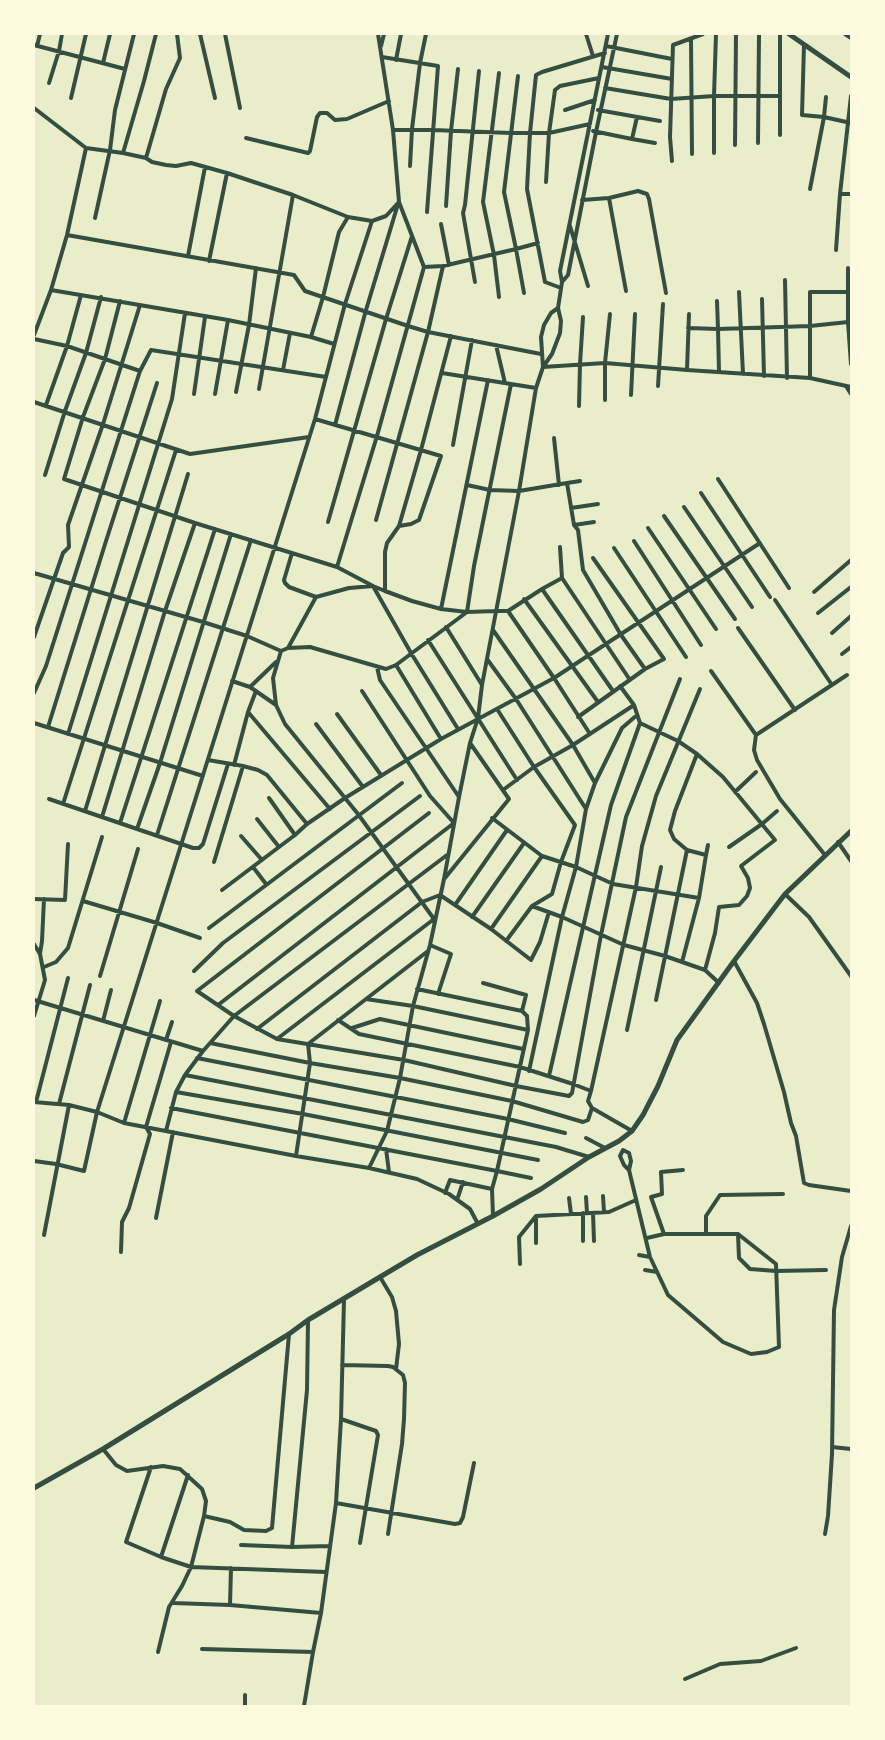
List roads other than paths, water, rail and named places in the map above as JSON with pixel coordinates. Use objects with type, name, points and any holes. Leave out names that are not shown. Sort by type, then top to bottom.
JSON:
[{"type":"street","points":[[40,34],[36,45],[125,69]]},
{"type":"street","points":[[49,82],[59,52],[62,34]]},
{"type":"street","points":[[71,98],[86,34]]},
{"type":"street","points":[[103,63],[110,34]]},
{"type":"street","points":[[95,218],[110,150],[115,110],[134,34]]},
{"type":"street","points":[[123,152],[147,72],[156,34]]},
{"type":"street","points":[[146,158],[166,89],[180,58],[177,34]]},
{"type":"street","points":[[200,34],[215,98]]},
{"type":"street","points":[[225,34],[240,108]]},
{"type":"street","points":[[338,567],[424,268],[399,202],[393,130],[378,34]]},
{"type":"street","points":[[381,48],[384,34]]},
{"type":"street","points":[[396,60],[401,34]]},
{"type":"street","points":[[410,166],[420,63],[426,34]]},
{"type":"street","points":[[586,34],[593,56]]},
{"type":"street","points":[[369,1168],[387,1131],[392,1114],[413,1006],[430,945],[470,743],[478,718],[482,685],[519,491],[536,388],[543,367],[552,354],[560,333],[561,321],[558,308],[562,282],[560,271],[608,34]]},
{"type":"street","points":[[562,282],[568,275],[600,110],[617,34]]},
{"type":"street","points":[[672,161],[670,137],[673,45],[703,34]]},
{"type":"street","points":[[714,153],[716,34]]},
{"type":"street","points":[[735,146],[736,34]]},
{"type":"street","points":[[758,143],[757,96],[760,34]]},
{"type":"street","points":[[780,34],[780,135]]},
{"type":"street","points":[[789,34],[851,77]]},
{"type":"street","points":[[691,39],[692,154]]},
{"type":"street","points":[[804,45],[802,115],[824,117],[849,123]]},
{"type":"street","points":[[606,46],[672,59]]},
{"type":"street","points":[[561,288],[545,282],[527,189],[530,133],[538,73],[604,53]]},
{"type":"street","points":[[382,57],[438,66],[427,212]]},
{"type":"street","points":[[602,67],[672,79]]},
{"type":"street","points":[[446,206],[451,131],[458,69]]},
{"type":"street","points":[[475,282],[462,213],[465,205],[479,71]]},
{"type":"street","points":[[499,73],[483,202],[494,255],[499,297]]},
{"type":"street","points":[[518,76],[505,198],[524,292]]},
{"type":"street","points":[[546,182],[549,133],[555,90],[560,86],[599,78]]},
{"type":"street","points":[[598,87],[671,99],[714,96],[779,96]]},
{"type":"street","points":[[836,250],[851,96]]},
{"type":"street","points":[[810,188],[826,97]]},
{"type":"street","points":[[565,110],[595,100]]},
{"type":"street","points":[[246,138],[308,153],[317,116],[320,113],[327,113],[335,120],[347,119],[389,101]]},
{"type":"street","points":[[34,108],[86,148],[123,152],[166,165],[176,166],[191,163],[293,195],[348,217],[372,221],[386,216],[399,202]]},
{"type":"street","points":[[593,109],[660,121]]},
{"type":"street","points":[[632,139],[637,117]]},
{"type":"street","points":[[393,130],[549,133],[590,124]]},
{"type":"street","points":[[589,130],[655,143]]},
{"type":"street","points":[[34,334],[51,290],[67,235],[86,148]]},
{"type":"street","points":[[188,256],[205,167]]},
{"type":"street","points":[[209,261],[227,173]]},
{"type":"street","points":[[575,200],[609,198],[638,191],[646,194],[649,199],[666,293]]},
{"type":"street","points":[[840,194],[851,194]]},
{"type":"street","points":[[259,389],[293,195]]},
{"type":"street","points":[[609,198],[626,291]]},
{"type":"street","points":[[336,424],[366,310],[399,202]]},
{"type":"street","points":[[311,337],[339,232],[348,217]]},
{"type":"street","points":[[34,1161],[84,1171],[97,1112],[315,419],[345,304],[372,221]]},
{"type":"street","points":[[441,224],[449,265]]},
{"type":"street","points":[[570,226],[588,286]]},
{"type":"street","points":[[67,235],[294,275],[305,291],[366,310],[408,326],[428,332],[541,354]]},
{"type":"street","points":[[328,522],[386,318],[412,236]]},
{"type":"street","points":[[424,268],[449,265],[538,243]]},
{"type":"street","points":[[376,520],[428,332],[442,266]]},
{"type":"street","points":[[236,392],[249,325],[256,268]]},
{"type":"street","points":[[848,268],[850,292],[848,322],[851,364]]},
{"type":"street","points":[[785,280],[787,378]]},
{"type":"street","points":[[51,290],[228,320],[311,337],[334,344]]},
{"type":"street","points":[[739,292],[742,374]]},
{"type":"street","points":[[810,378],[810,292],[850,292]]},
{"type":"street","points":[[46,406],[67,346],[81,295]]},
{"type":"street","points":[[45,475],[86,353],[101,297]]},
{"type":"street","points":[[762,299],[764,376]]},
{"type":"street","points":[[120,301],[105,359],[83,417],[64,479],[196,523],[338,567],[385,591],[441,609],[467,612],[508,611],[542,588],[562,578]]},
{"type":"street","points":[[717,301],[719,372]]},
{"type":"street","points":[[658,386],[663,304]]},
{"type":"street","points":[[34,637],[63,552],[70,546],[68,525],[103,424],[140,305]]},
{"type":"street","points":[[543,367],[541,337],[544,325],[551,313],[558,308]]},
{"type":"street","points":[[68,734],[172,399],[185,313]]},
{"type":"street","points":[[605,400],[605,363],[610,314]]},
{"type":"street","points":[[631,395],[635,314]]},
{"type":"street","points":[[687,370],[689,314]]},
{"type":"street","points":[[194,394],[205,317]]},
{"type":"street","points":[[579,406],[583,317]]},
{"type":"street","points":[[215,394],[228,320]]},
{"type":"street","points":[[688,328],[763,328],[848,322]]},
{"type":"street","points":[[283,370],[290,333]]},
{"type":"street","points":[[385,591],[385,552],[387,544],[399,526],[451,336]]},
{"type":"street","points":[[34,339],[67,346],[140,371]]},
{"type":"street","points":[[453,445],[472,340]]},
{"type":"street","points":[[496,345],[505,383]]},
{"type":"street","points":[[34,693],[46,666],[140,371],[151,350],[326,377]]},
{"type":"street","points":[[543,367],[605,363],[787,378],[810,378],[851,387]]},
{"type":"street","points":[[442,373],[536,388]]},
{"type":"street","points":[[441,609],[488,380]]},
{"type":"street","points":[[48,728],[119,497],[157,383]]},
{"type":"street","points":[[34,573],[223,628],[281,651],[288,648],[310,647],[386,669],[396,665],[467,612],[511,384]]},
{"type":"street","points":[[846,386],[851,394]]},
{"type":"street","points":[[34,402],[190,454],[309,436]]},
{"type":"street","points":[[315,419],[441,456],[419,520],[411,524],[399,526]]},
{"type":"street","points":[[554,438],[558,485]]},
{"type":"street","points":[[63,804],[176,450]]},
{"type":"street","points":[[85,811],[188,474]]},
{"type":"street","points":[[718,479],[789,588]]},
{"type":"street","points":[[467,485],[490,490],[519,491],[580,481]]},
{"type":"street","points":[[566,483],[574,525],[578,530],[583,570],[621,635],[645,669]]},
{"type":"street","points":[[701,493],[770,597]]},
{"type":"street","points":[[570,508],[598,504]]},
{"type":"street","points":[[684,507],[752,607]]},
{"type":"street","points":[[664,516],[735,620]]},
{"type":"street","points":[[574,525],[594,522]]},
{"type":"street","points":[[102,817],[165,611],[196,523]]},
{"type":"street","points":[[648,528],[716,629]]},
{"type":"street","points":[[120,823],[215,529]]},
{"type":"street","points":[[137,829],[160,762],[231,534]]},
{"type":"street","points":[[157,835],[252,540]]},
{"type":"street","points":[[634,541],[701,646]]},
{"type":"street","points":[[222,890],[307,824],[345,798],[458,729],[554,678],[760,543]]},
{"type":"street","points":[[560,547],[562,578],[630,680]]},
{"type":"street","points":[[614,548],[686,657]]},
{"type":"street","points":[[292,553],[284,580],[289,587],[316,597],[336,590],[373,586]]},
{"type":"street","points":[[578,717],[645,669],[664,659],[593,558]]},
{"type":"street","points":[[814,592],[849,562],[851,568]]},
{"type":"street","points":[[373,586],[411,653],[458,729]]},
{"type":"street","points":[[818,613],[851,587]]},
{"type":"street","points":[[542,588],[613,691]]},
{"type":"street","points":[[288,648],[316,597]]},
{"type":"street","points":[[524,600],[598,702]]},
{"type":"street","points":[[775,600],[832,685]]},
{"type":"street","points":[[508,611],[590,734]]},
{"type":"street","points":[[832,633],[851,616]]},
{"type":"street","points":[[446,627],[482,685]]},
{"type":"street","points":[[738,628],[795,710]]},
{"type":"street","points":[[493,630],[573,745],[595,783]]},
{"type":"street","points":[[428,640],[517,780]]},
{"type":"street","points":[[842,654],[851,647]]},
{"type":"street","points":[[281,651],[273,678],[276,705],[285,724],[371,831],[434,919]]},
{"type":"street","points":[[488,658],[586,809]]},
{"type":"street","points":[[250,687],[278,661]]},
{"type":"street","points":[[396,665],[441,739]]},
{"type":"street","points":[[377,667],[380,680],[459,797]]},
{"type":"street","points":[[711,671],[756,735],[754,750],[756,760],[780,799],[824,855]]},
{"type":"street","points":[[756,735],[847,675]]},
{"type":"street","points":[[429,813],[197,991],[234,1016],[277,1039],[404,1060],[516,1086],[569,1096],[572,1093],[626,817],[680,679]]},
{"type":"street","points":[[232,681],[250,687],[276,705]]},
{"type":"street","points":[[549,1076],[611,805],[640,723],[634,705],[620,686]]},
{"type":"street","points":[[632,1131],[592,1108],[588,1101],[624,945],[642,846],[653,805],[700,689]]},
{"type":"street","points":[[234,765],[248,712],[256,691]]},
{"type":"street","points":[[362,691],[430,796],[454,823]]},
{"type":"street","points":[[502,790],[534,767],[573,745],[634,705]]},
{"type":"street","points":[[498,709],[534,767],[576,824],[561,862],[552,894],[532,906],[506,941]]},
{"type":"street","points":[[248,712],[330,808]]},
{"type":"street","points":[[337,714],[381,775]]},
{"type":"street","points":[[529,1071],[562,917],[576,867],[586,809],[595,783],[622,728],[637,715]]},
{"type":"street","points":[[34,723],[203,776]]},
{"type":"street","points":[[640,723],[678,740],[723,776],[775,840],[741,866],[748,878],[750,888],[739,905],[719,907],[715,933],[705,970]]},
{"type":"street","points":[[316,724],[363,787]]},
{"type":"street","points":[[444,879],[509,799],[470,743]]},
{"type":"street","points":[[697,754],[671,823],[671,835],[687,850],[706,855]]},
{"type":"street","points":[[208,760],[243,766],[258,770],[267,775],[307,824]]},
{"type":"street","points":[[49,800],[193,848],[199,848],[204,844],[228,764]]},
{"type":"street","points":[[214,862],[243,766]]},
{"type":"street","points":[[735,792],[756,772]]},
{"type":"street","points":[[209,928],[358,814],[402,783]]},
{"type":"street","points":[[194,971],[223,943],[420,796]]},
{"type":"street","points":[[269,798],[295,835]]},
{"type":"street","points":[[729,847],[777,811]]},
{"type":"street","points":[[492,818],[542,856],[576,867],[613,884],[699,898]]},
{"type":"street","points":[[257,819],[279,847]]},
{"type":"street","points":[[218,1005],[454,823]]},
{"type":"street","points":[[455,905],[507,830]]},
{"type":"street","points":[[34,1488],[103,1449],[289,1334],[308,1320],[417,1255],[493,1216],[541,1189],[589,1157],[620,1141],[632,1131],[643,1116],[678,1040],[734,961],[786,894],[851,830]]},
{"type":"street","points":[[241,836],[262,860]]},
{"type":"street","points":[[44,967],[56,962],[65,954],[102,837]]},
{"type":"street","points":[[838,842],[851,861]]},
{"type":"street","points":[[472,917],[524,843]]},
{"type":"street","points":[[34,899],[65,900],[68,844]]},
{"type":"street","points":[[682,962],[699,898],[708,845]]},
{"type":"street","points":[[100,976],[138,849]]},
{"type":"street","points":[[656,1000],[687,850]]},
{"type":"street","points":[[166,1131],[176,1092],[185,1075],[197,1058],[234,1016],[447,855]]},
{"type":"street","points":[[491,929],[542,856]]},
{"type":"street","points":[[253,867],[266,884]]},
{"type":"street","points":[[627,1030],[662,867]]},
{"type":"street","points":[[786,894],[809,917],[851,976]]},
{"type":"street","points":[[440,895],[491,929],[531,960],[540,942],[549,912]]},
{"type":"street","points":[[257,1029],[422,902],[440,895]]},
{"type":"street","points":[[40,954],[44,899]]},
{"type":"street","points":[[83,901],[200,938]]},
{"type":"street","points":[[532,906],[562,917],[624,945],[665,956],[705,970],[719,983]]},
{"type":"street","points":[[277,1039],[434,919]]},
{"type":"street","points":[[34,944],[40,954],[44,967],[45,980],[34,1016]]},
{"type":"street","points":[[430,945],[451,954],[438,994]]},
{"type":"street","points":[[308,1044],[428,950]]},
{"type":"street","points":[[734,961],[757,1003],[764,1024],[796,1136],[804,1182],[808,1185],[851,1191]]},
{"type":"street","points":[[68,978],[35,1102],[69,1105],[97,1112],[124,1123],[369,1168],[416,1179],[445,1193],[470,1209],[478,1224]]},
{"type":"street","points":[[483,983],[526,995],[522,1011]]},
{"type":"street","points":[[59,1104],[90,985]]},
{"type":"street","points":[[417,989],[522,1011],[527,1016],[528,1030],[492,1189],[493,1216]]},
{"type":"street","points":[[103,1021],[111,990]]},
{"type":"street","points":[[366,999],[413,1006],[528,1030]]},
{"type":"street","points":[[34,1000],[203,1051]]},
{"type":"street","points":[[124,1123],[160,1001]]},
{"type":"street","points":[[352,1028],[380,1019],[523,1050]]},
{"type":"street","points":[[338,1020],[359,1034],[520,1067],[591,1091]]},
{"type":"street","points":[[121,1252],[122,1222],[129,1208],[150,1134],[146,1127],[169,1041],[172,1022]]},
{"type":"street","points":[[210,1044],[310,1064],[400,1078],[512,1101],[583,1122],[588,1120],[592,1108]]},
{"type":"street","points":[[296,1156],[310,1064],[308,1044]]},
{"type":"street","points":[[197,1058],[508,1119],[565,1133]]},
{"type":"street","points":[[185,1075],[556,1146],[589,1157]]},
{"type":"street","points":[[176,1092],[303,1114],[538,1160]]},
{"type":"street","points":[[44,1235],[56,1164],[69,1105]]},
{"type":"street","points":[[171,1108],[531,1178]]},
{"type":"street","points":[[156,1218],[173,1132]]},
{"type":"street","points":[[586,1138],[605,1148]]},
{"type":"street","points":[[620,1141],[623,1150],[629,1153],[632,1162],[630,1170],[650,1257],[668,1295],[723,1342],[751,1354],[767,1352],[779,1347],[776,1264],[738,1234],[664,1234],[647,1238]]},
{"type":"street","points":[[386,1149],[389,1172]]},
{"type":"street","points":[[623,1150],[620,1156],[624,1166],[630,1170]]},
{"type":"street","points":[[664,1234],[652,1197],[662,1194],[662,1172],[683,1170]]},
{"type":"street","points":[[445,1193],[450,1180],[492,1189]]},
{"type":"street","points":[[457,1200],[462,1182]]},
{"type":"street","points":[[706,1234],[706,1216],[720,1195],[783,1194]]},
{"type":"street","points":[[603,1196],[604,1212]]},
{"type":"street","points":[[583,1241],[586,1197]]},
{"type":"street","points":[[569,1198],[570,1214]]},
{"type":"street","points":[[520,1264],[519,1237],[536,1216],[608,1212],[636,1200]]},
{"type":"street","points":[[593,1213],[594,1241]]},
{"type":"street","points":[[536,1216],[536,1243]]},
{"type":"street","points":[[825,1534],[828,1516],[832,1447],[834,1310],[842,1257],[851,1226]]},
{"type":"street","points":[[738,1234],[739,1258],[750,1269],[776,1271],[826,1270]]},
{"type":"street","points":[[639,1255],[650,1257]]},
{"type":"street","points":[[645,1270],[657,1272]]},
{"type":"street","points":[[380,1277],[392,1297],[396,1310],[399,1344],[396,1369]]},
{"type":"street","points":[[304,1706],[312,1652],[321,1613],[336,1504],[341,1419],[344,1300]]},
{"type":"street","points":[[292,1547],[306,1399],[308,1320]]},
{"type":"street","points":[[204,1516],[230,1522],[244,1530],[266,1532],[272,1528],[289,1334]]},
{"type":"street","points":[[342,1365],[388,1366],[396,1369],[403,1375],[404,1419],[402,1444],[388,1534]]},
{"type":"street","points":[[341,1419],[376,1431],[378,1435],[360,1543]]},
{"type":"street","points":[[832,1447],[851,1450]]},
{"type":"street","points":[[103,1449],[116,1465],[127,1471],[137,1468],[163,1466],[180,1469],[202,1489],[206,1501],[191,1567],[166,1614],[158,1652]]},
{"type":"street","points":[[336,1504],[455,1524],[460,1523],[463,1517],[474,1463]]},
{"type":"street","points":[[151,1467],[126,1542],[191,1567],[326,1572]]},
{"type":"street","points":[[137,1468],[148,1475]]},
{"type":"street","points":[[161,1557],[188,1475]]},
{"type":"street","points":[[185,1485],[195,1482]]},
{"type":"street","points":[[241,1544],[292,1547],[330,1546]]},
{"type":"street","points":[[230,1605],[231,1568]]},
{"type":"street","points":[[173,1603],[230,1605],[321,1613]]},
{"type":"street","points":[[685,1679],[720,1664],[761,1661],[796,1648]]},
{"type":"street","points":[[202,1649],[312,1652]]},
{"type":"street","points":[[245,1695],[246,1706]]}]
